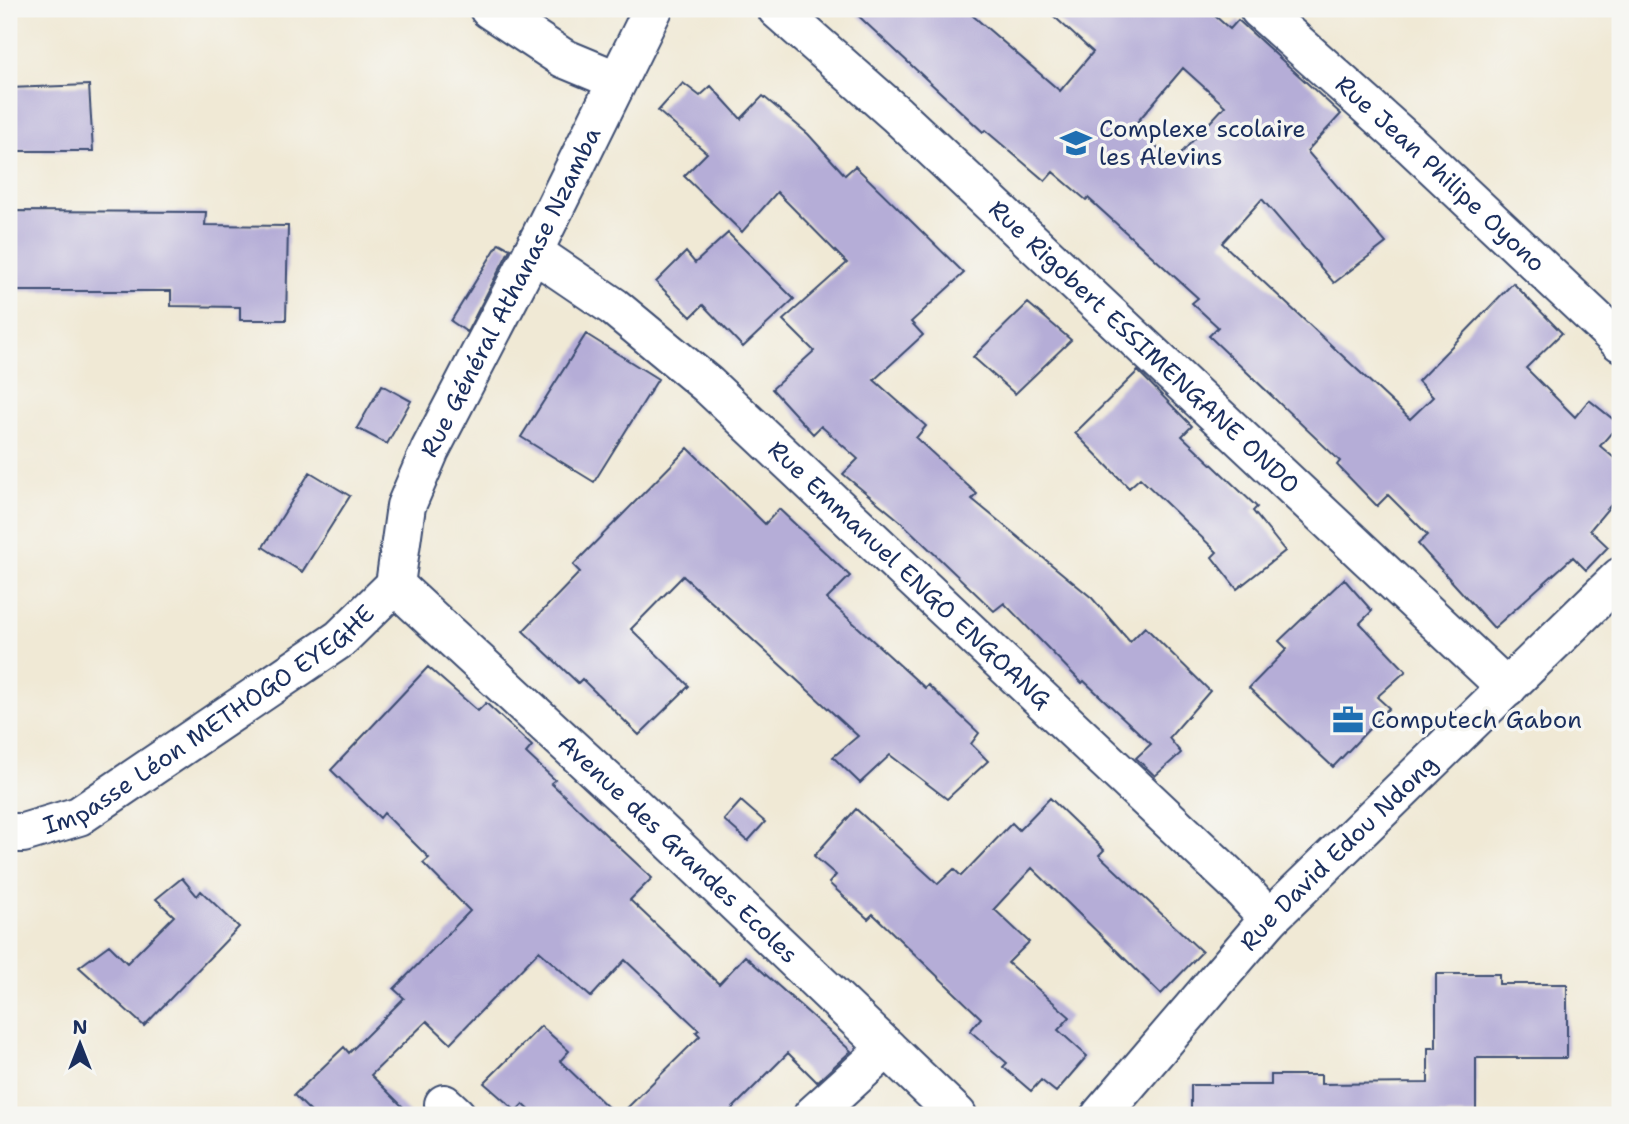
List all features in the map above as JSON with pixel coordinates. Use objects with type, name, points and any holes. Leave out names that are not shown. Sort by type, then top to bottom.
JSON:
[{"type":"street","points":[[489,9],[563,58],[616,80]]},
{"type":"street","name":"Rue Général Athanase Nzamba","points":[[395,585],[406,506],[430,450],[533,252],[653,9]]},
{"type":"street","name":"Rue Rigobert ESSIMENGANE ONDO","points":[[777,9],[906,123],[1507,688]]},
{"type":"street","name":"Rue Jean Philipe Oyono","points":[[1259,9],[1410,144],[1620,342]]},
{"type":"street","name":"Rue Emmanuel ENGO ENGOANG","points":[[533,252],[614,307],[708,386],[1234,881],[1269,919]]},
{"type":"street","name":"Rue David Edou Ndong","points":[[1101,1115],[1269,919],[1620,577]]},
{"type":"street","name":"Impasse Léon METHOGO EYEGHE","points":[[9,833],[23,833],[79,816],[340,639],[395,585]]},
{"type":"street","name":"Avenue des Grandes Ecoles","points":[[395,585],[633,804],[957,1115]]},
{"type":"street","points":[[813,1115],[887,1048]]},
{"type":"building","points":[[851,9],[965,9],[1060,91],[1093,52],[1046,9],[1207,9],[1230,29],[1238,20],[1341,114],[1307,151],[1386,243],[1334,283],[1262,199],[1222,243],[1410,419],[1433,397],[1418,381],[1513,283],[1562,333],[1526,368],[1575,417],[1589,400],[1619,424],[1600,446],[1620,463],[1620,494],[1590,530],[1608,547],[1586,570],[1573,557],[1494,628],[1418,544],[1428,535],[1388,495],[1377,506],[1337,465],[1340,461],[1209,336],[1218,327],[1192,303],[1198,298],[1088,198],[1086,200],[1053,172],[1045,181],[985,130],[983,132]],"holes":[[[1183,68],[1225,106],[1174,161],[1133,127]]]},
{"type":"building","points":[[683,83],[700,96],[711,86],[741,119],[763,96],[808,134],[845,175],[855,166],[964,273],[911,322],[923,335],[874,380],[926,426],[916,438],[977,494],[972,499],[1092,598],[1130,642],[1145,627],[1210,691],[1169,738],[1181,753],[1155,776],[1136,758],[1151,744],[1084,681],[1082,683],[1004,603],[994,611],[900,521],[843,474],[858,459],[821,426],[813,434],[772,389],[814,351],[783,320],[847,263],[777,192],[742,232],[684,176],[707,153],[658,111]]},
{"type":"building","points":[[89,85],[93,151],[9,151],[9,88]]},
{"type":"building","points":[[9,211],[206,212],[205,225],[288,226],[286,320],[240,320],[240,307],[171,306],[171,291],[9,291]]},
{"type":"building","points":[[728,233],[794,299],[743,347],[703,305],[691,317],[656,282],[686,252],[695,263]]},
{"type":"building","points":[[499,243],[510,249],[467,332],[451,321]]},
{"type":"building","points":[[1028,303],[1071,340],[1015,394],[973,357]]},
{"type":"building","points":[[586,334],[658,379],[594,482],[521,437]]},
{"type":"building","points":[[1138,371],[1192,426],[1182,436],[1257,507],[1253,511],[1285,551],[1237,589],[1212,557],[1217,552],[1140,478],[1129,488],[1075,433]]},
{"type":"building","points":[[382,385],[411,401],[387,444],[357,428]]},
{"type":"building","points":[[688,448],[765,524],[779,509],[850,576],[827,599],[925,688],[928,685],[979,733],[971,744],[988,761],[947,799],[890,755],[860,783],[833,757],[858,736],[683,576],[631,629],[689,686],[639,735],[582,679],[578,683],[523,631],[580,572],[573,565]]},
{"type":"building","points":[[310,472],[350,496],[302,572],[263,547]]},
{"type":"building","points":[[1344,579],[1372,611],[1360,623],[1406,671],[1377,697],[1389,708],[1333,767],[1249,688],[1287,649],[1279,641]]},
{"type":"building","points":[[428,667],[478,711],[486,703],[532,746],[526,753],[555,780],[551,783],[652,878],[630,900],[719,984],[745,956],[851,1051],[817,1082],[788,1053],[726,1115],[620,1115],[700,1036],[696,1032],[699,1030],[625,960],[591,997],[539,951],[450,1043],[427,1021],[371,1075],[411,1115],[314,1115],[294,1095],[344,1047],[349,1053],[404,998],[394,989],[470,911],[423,863],[429,858],[384,813],[380,818],[331,770]]},
{"type":"building","points":[[1050,798],[1104,850],[1099,855],[1202,952],[1161,994],[1032,868],[994,909],[1029,942],[1008,963],[1070,1017],[1058,1030],[1087,1056],[1056,1092],[1041,1080],[1031,1091],[1003,1067],[1007,1063],[970,1031],[981,1018],[873,914],[868,919],[829,883],[836,875],[814,856],[856,809],[938,884],[954,869],[961,876],[1012,823],[1019,830]]},
{"type":"building","points":[[741,801],[765,822],[748,841],[724,820]]},
{"type":"building","points":[[182,878],[197,896],[201,891],[239,927],[144,1026],[79,967],[109,945],[127,963],[174,916],[156,899]]},
{"type":"building","points":[[1436,974],[1499,974],[1499,984],[1567,984],[1567,1058],[1476,1058],[1476,1115],[1191,1115],[1191,1085],[1271,1085],[1271,1075],[1321,1075],[1321,1084],[1428,1083],[1428,1048],[1436,1048]]},
{"type":"building","points":[[541,1026],[569,1051],[560,1061],[616,1115],[535,1115],[523,1104],[516,1111],[484,1083]]},
{"type":"place","name":"Complexe scolaire les Alevins","points":[[1076,143]]},
{"type":"place","name":"Computech Gabon","points":[[1348,720]]}]
